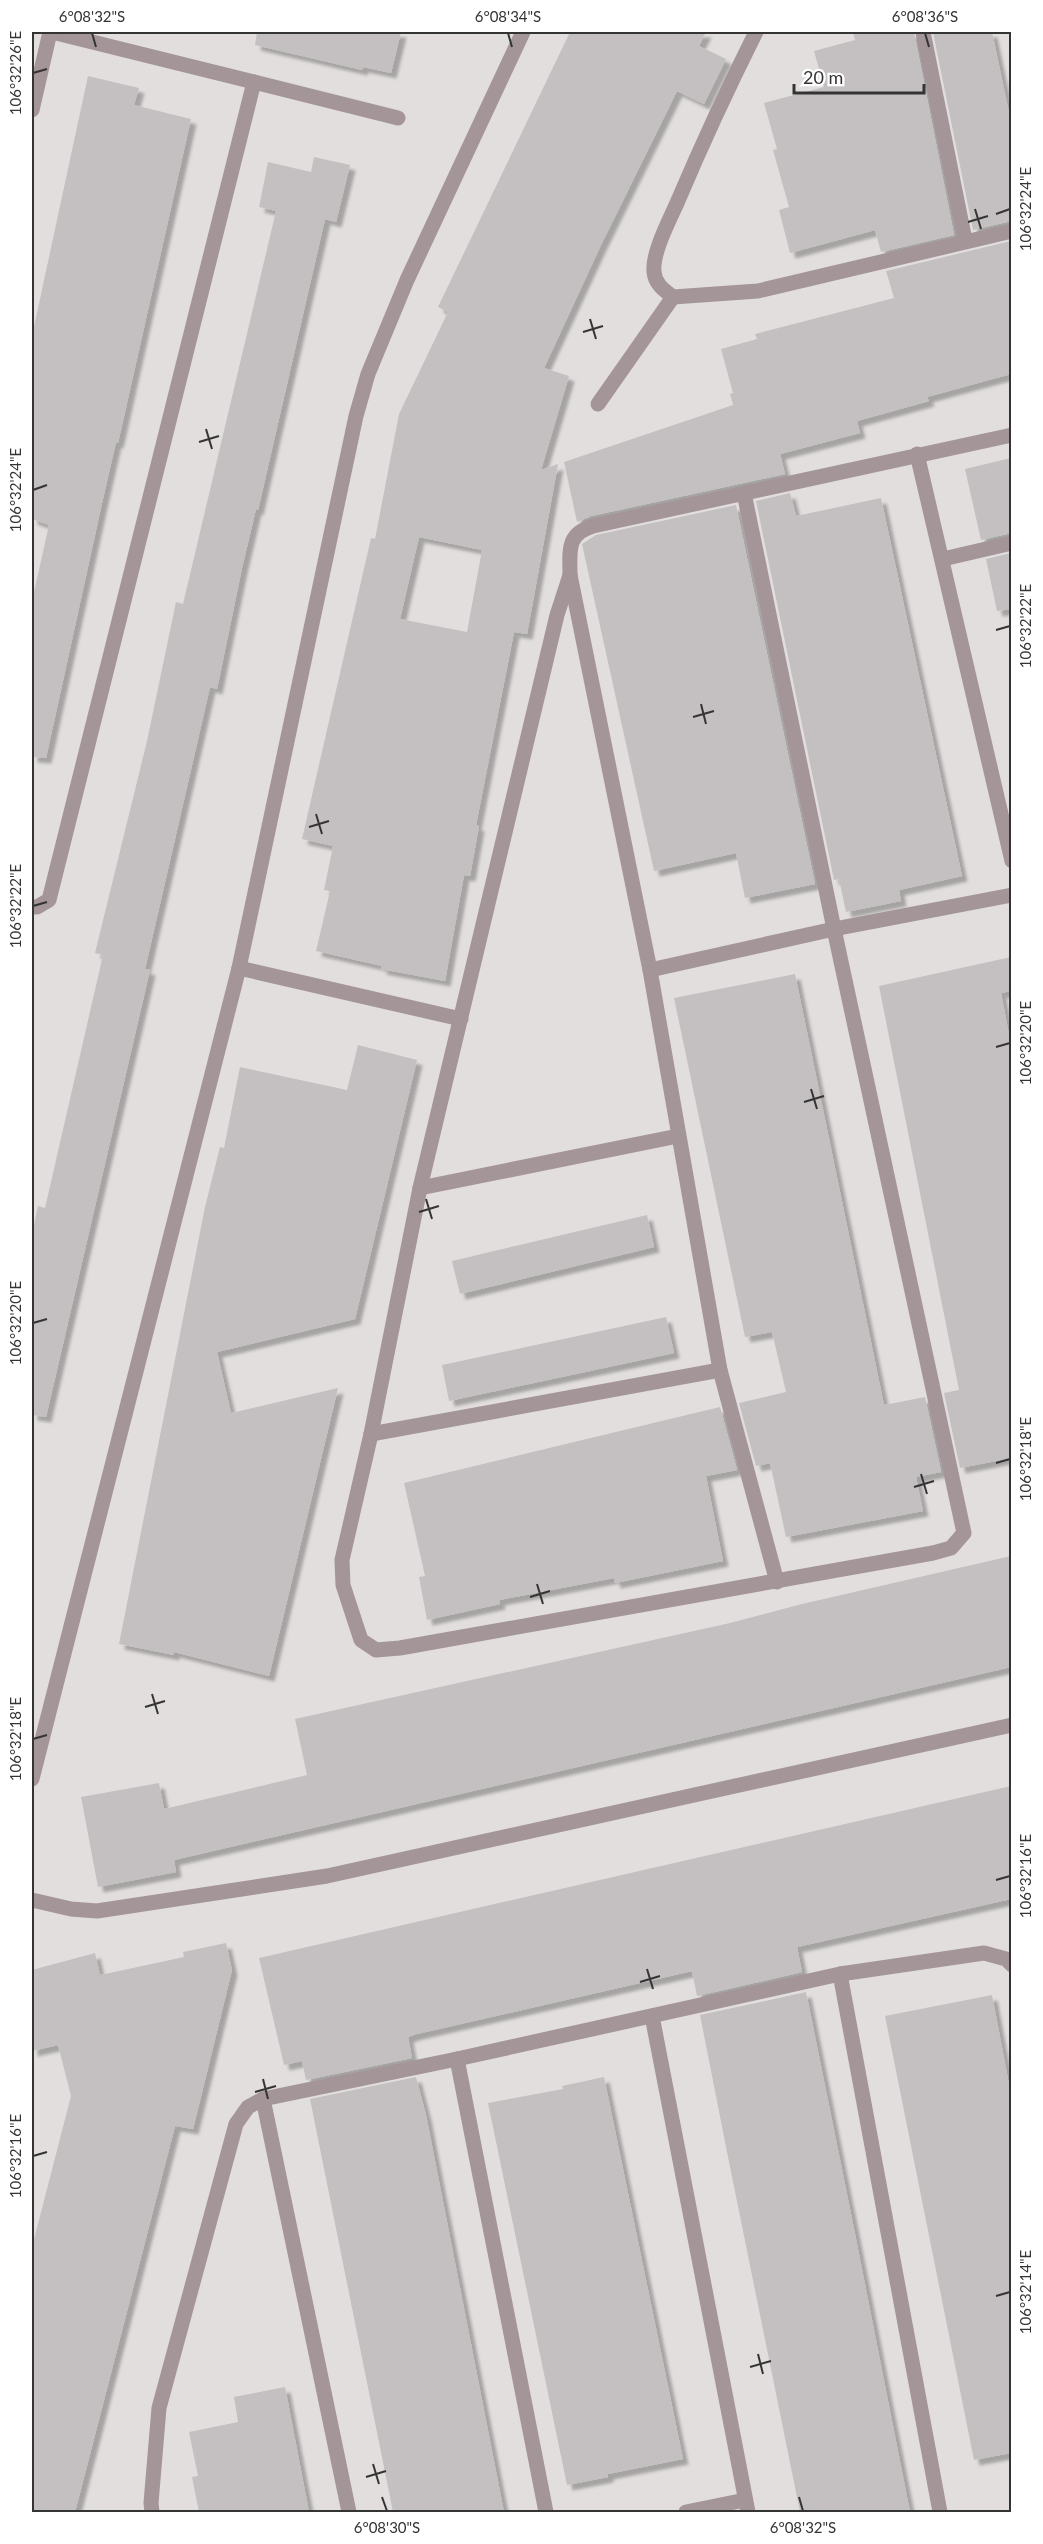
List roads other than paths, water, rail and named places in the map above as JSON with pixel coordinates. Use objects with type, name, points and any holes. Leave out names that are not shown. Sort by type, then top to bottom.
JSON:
[{"type":"street","points":[[32,110],[51,32],[398,118]]},
{"type":"street","points":[[32,1779],[239,968],[354,427],[368,374],[407,280],[522,32]]},
{"type":"street","points":[[756,32],[715,112],[661,240],[654,264],[654,274],[659,285],[673,297],[758,291],[965,240],[1011,231]]},
{"type":"street","points":[[923,32],[965,240]]},
{"type":"street","points":[[32,907],[37,907],[49,900],[254,82]]},
{"type":"street","points":[[598,404],[673,297]]},
{"type":"street","points":[[744,494],[834,929],[964,1533],[951,1548],[933,1553],[412,1646],[376,1650],[361,1640],[346,1594],[342,1560],[371,1434],[420,1188],[554,626],[570,575],[572,542],[575,535],[583,529],[1011,435]]},
{"type":"street","points":[[917,454],[1011,861]]},
{"type":"street","points":[[943,560],[1011,543]]},
{"type":"street","points":[[570,575],[650,970],[720,1370],[777,1582]]},
{"type":"street","points":[[650,970],[834,929],[1011,895]]},
{"type":"street","points":[[239,968],[461,1018]]},
{"type":"street","points":[[420,1188],[678,1136]]},
{"type":"street","points":[[371,1434],[720,1370]]},
{"type":"street","points":[[32,1900],[71,1909],[97,1911],[327,1876],[1011,1725]]},
{"type":"street","points":[[152,2512],[159,2408],[236,2124],[248,2107],[263,2099],[457,2060],[840,1974],[984,1953],[1006,1959],[1011,1965]]},
{"type":"street","points":[[840,1974],[940,2512]]},
{"type":"street","points":[[652,2016],[747,2506],[686,2512]]},
{"type":"street","points":[[457,2060],[546,2512]]},
{"type":"street","points":[[263,2099],[349,2512]]}]
